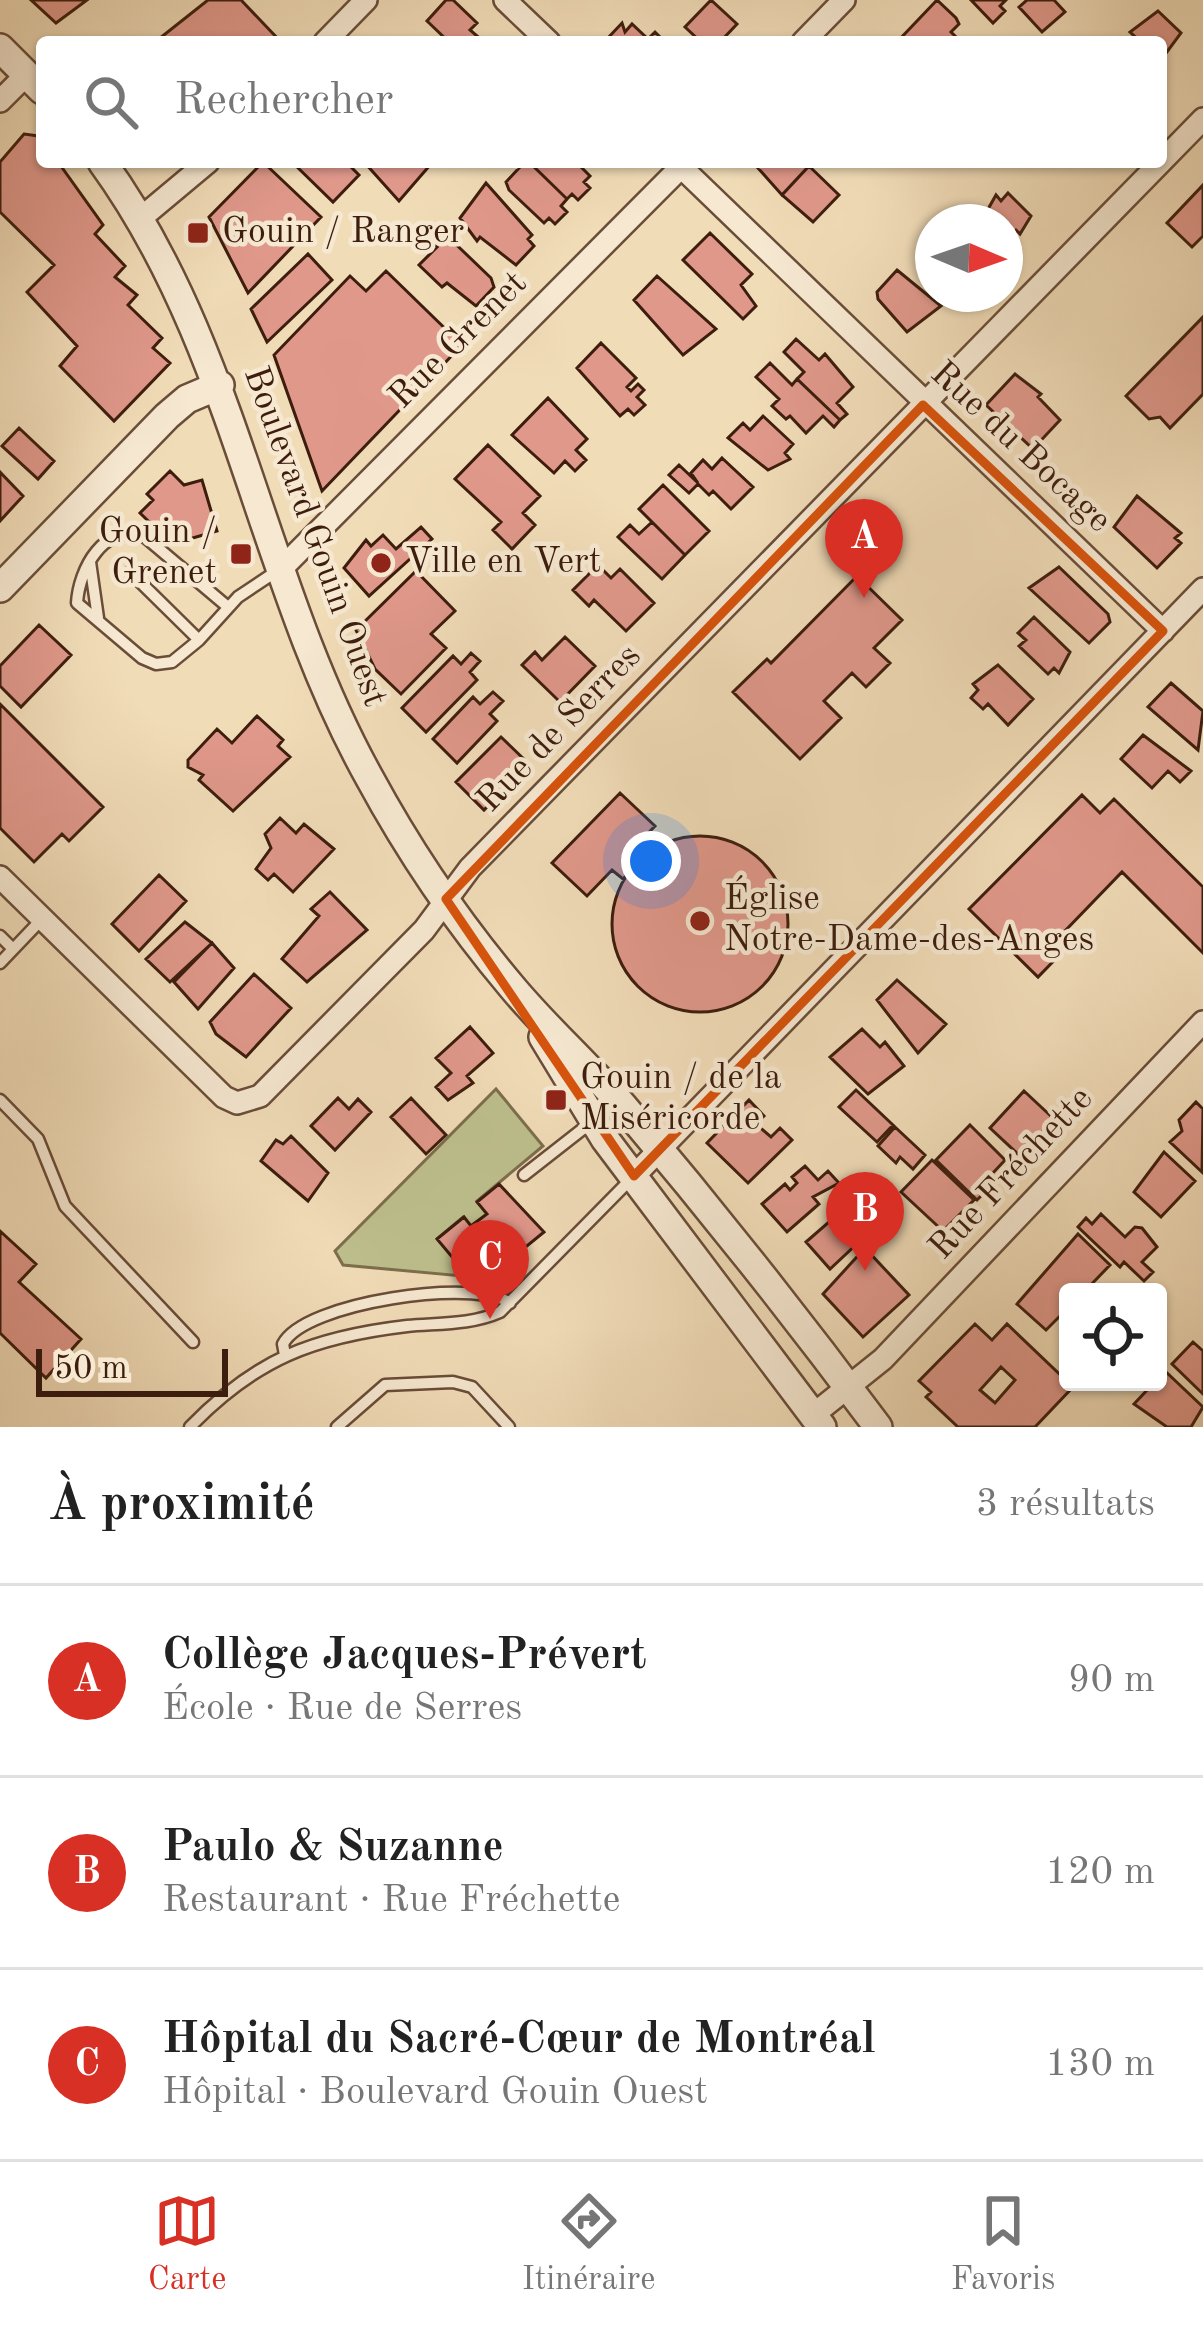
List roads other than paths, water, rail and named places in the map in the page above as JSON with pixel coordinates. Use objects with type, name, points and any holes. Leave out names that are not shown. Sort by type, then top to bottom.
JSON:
[{"type":"street","points":[[331,36],[366,0]]},
{"type":"street","points":[[505,0],[543,36]]},
{"type":"street","points":[[809,36],[844,0]]},
{"type":"street","points":[[0,48],[34,82],[0,101]]},
{"type":"street","name":"Rue de Serres","points":[[1167,156],[1203,119]]},
{"type":"street","name":"Boulevard Gouin Ouest","points":[[106,168],[141,218],[188,305],[281,568],[357,756],[446,899],[513,987],[618,1101],[811,1332],[878,1427]]},
{"type":"street","points":[[141,218],[201,168]]},
{"type":"street","name":"Rue Grenet","points":[[281,568],[677,168]]},
{"type":"street","name":"Rue du Bocage","points":[[685,168],[923,405],[1163,631]]},
{"type":"street","name":"Rue de Serres","points":[[0,877],[224,1097],[244,1103],[268,1090],[424,930],[470,868],[1155,168]]},
{"type":"street","points":[[0,588],[167,416],[187,399],[220,385]]},
{"type":"street","points":[[634,1176],[1203,590]]},
{"type":"street","name":"Boulevard Gouin Ouest","points":[[513,987],[593,1120],[818,1421]]},
{"type":"street","name":"Rue Fréchette","points":[[818,1421],[883,1359],[1203,1022]]},
{"type":"lane","points":[[228,607],[141,534],[114,537],[90,562],[98,620],[156,664],[172,662],[228,607],[281,568]]},
{"type":"lane","points":[[130,572],[199,640]]},
{"type":"lane","points":[[0,963],[42,919]]},
{"type":"lane","points":[[0,936],[13,949]]},
{"type":"lane","points":[[0,1100],[38,1139],[65,1206],[194,1342]]},
{"type":"lane","points":[[524,1175],[618,1101]]},
{"type":"lane","points":[[190,1427],[242,1377],[285,1355],[375,1331],[478,1320],[510,1303],[634,1176]]},
{"type":"lane","points":[[285,1355],[283,1344],[290,1332],[352,1305],[482,1292],[510,1303]]},
{"type":"lane","points":[[337,1427],[385,1385],[452,1382],[472,1387],[509,1427]]},
{"type":"place","name":"Gouin / Ranger","points":[[198,233]]},
{"type":"place","name":"Gouin / Grenet","points":[[241,554]]},
{"type":"place","name":"Ville en Vert","points":[[381,563]]},
{"type":"place","name":"Collège Jacques-Prévert","points":[[864,598]]},
{"type":"place","name":"Église Notre-Dame-des-Anges","points":[[700,921]]},
{"type":"place","name":"Gouin / de la Miséricorde","points":[[556,1100]]},
{"type":"place","name":"Paulo & Suzanne","points":[[865,1271]]},
{"type":"place","name":"Hôpital du Sacré-Cœur de Montréal","points":[[490,1319]]}]
